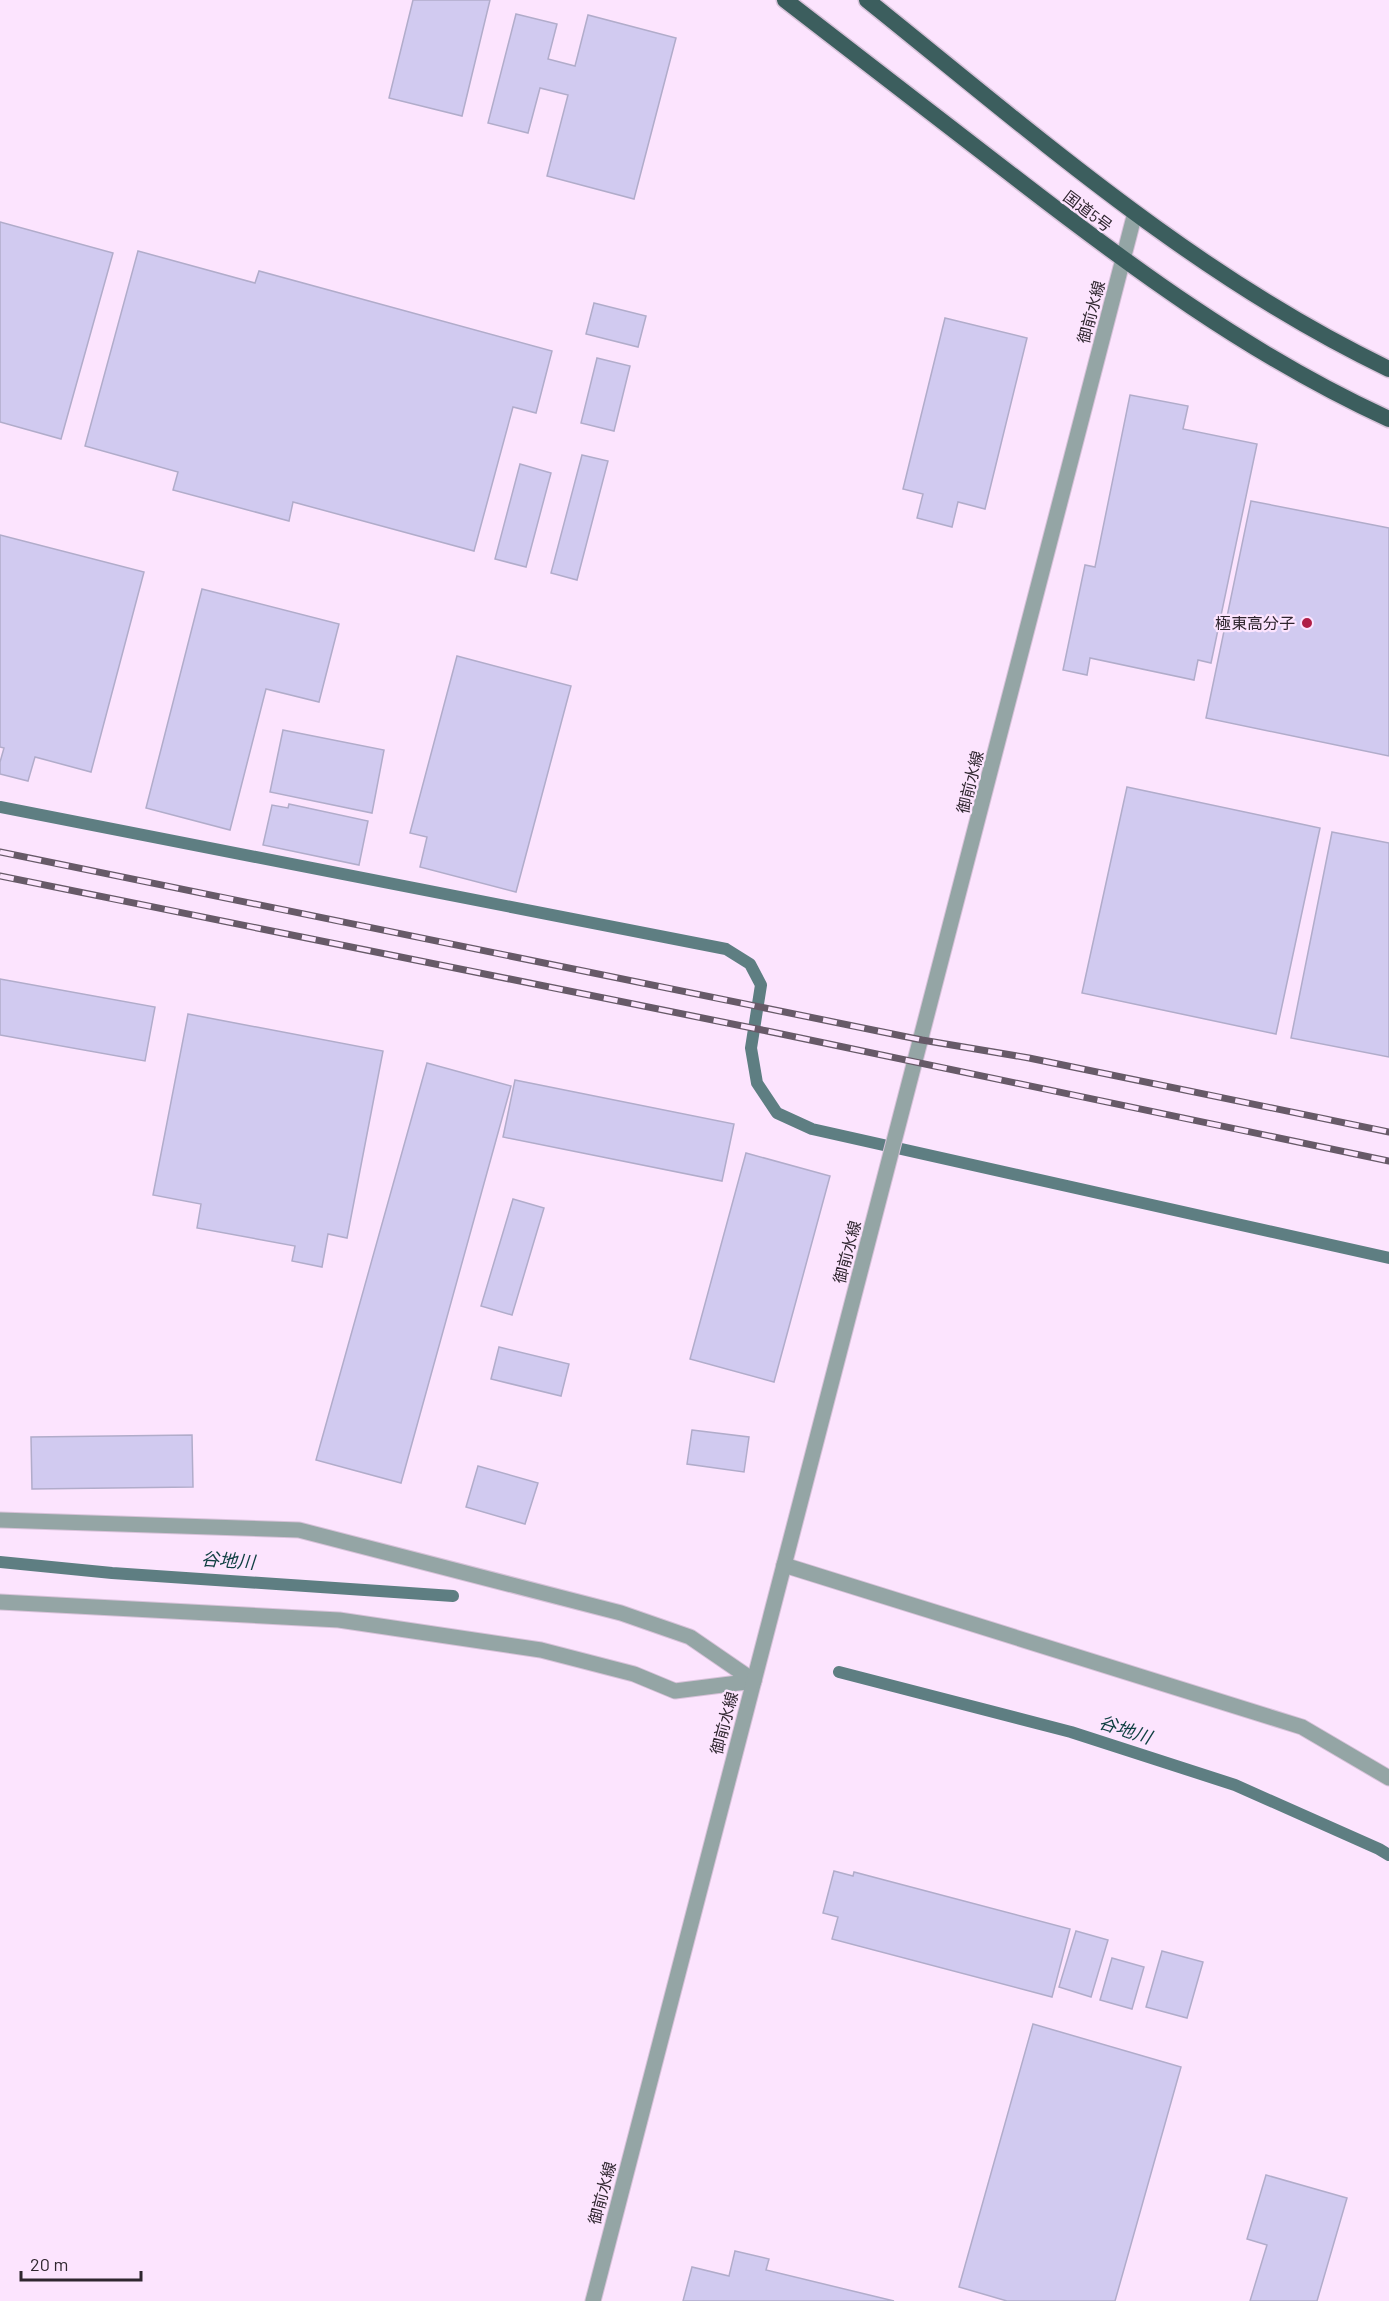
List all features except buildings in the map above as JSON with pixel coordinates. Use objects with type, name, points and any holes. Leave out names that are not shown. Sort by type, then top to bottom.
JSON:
[{"type":"highway","name":"国道5号","points":[[785,0],[1123,260],[1225,330],[1322,386],[1389,419]]},
{"type":"highway","name":"国道5号","points":[[867,0],[1135,213],[1248,291],[1350,350],[1389,369]]},
{"type":"street","name":"御前水線","points":[[592,2301],[1135,213]]},
{"type":"street","points":[[0,1520],[299,1530],[621,1613],[690,1637],[754,1681]]},
{"type":"street","points":[[784,1565],[1302,1728],[1389,1778]]},
{"type":"street","points":[[0,1602],[339,1620],[541,1650],[634,1674],[675,1691],[754,1681]]},
{"type":"waterway","points":[[0,807],[726,949],[750,964],[761,985],[751,1048],[757,1083],[777,1113],[812,1129],[1389,1258]]},
{"type":"waterway","name":"谷地川","points":[[0,1562],[112,1573],[453,1596]]},
{"type":"waterway","name":"谷地川","points":[[839,1672],[1071,1732],[1235,1785],[1389,1855]]},
{"type":"railway","points":[[0,852],[922,1040],[1029,1058],[1389,1132]]},
{"type":"railway","points":[[0,876],[767,1031],[1389,1161]]},
{"type":"place","name":"極東高分子","points":[[1307,623]]}]
